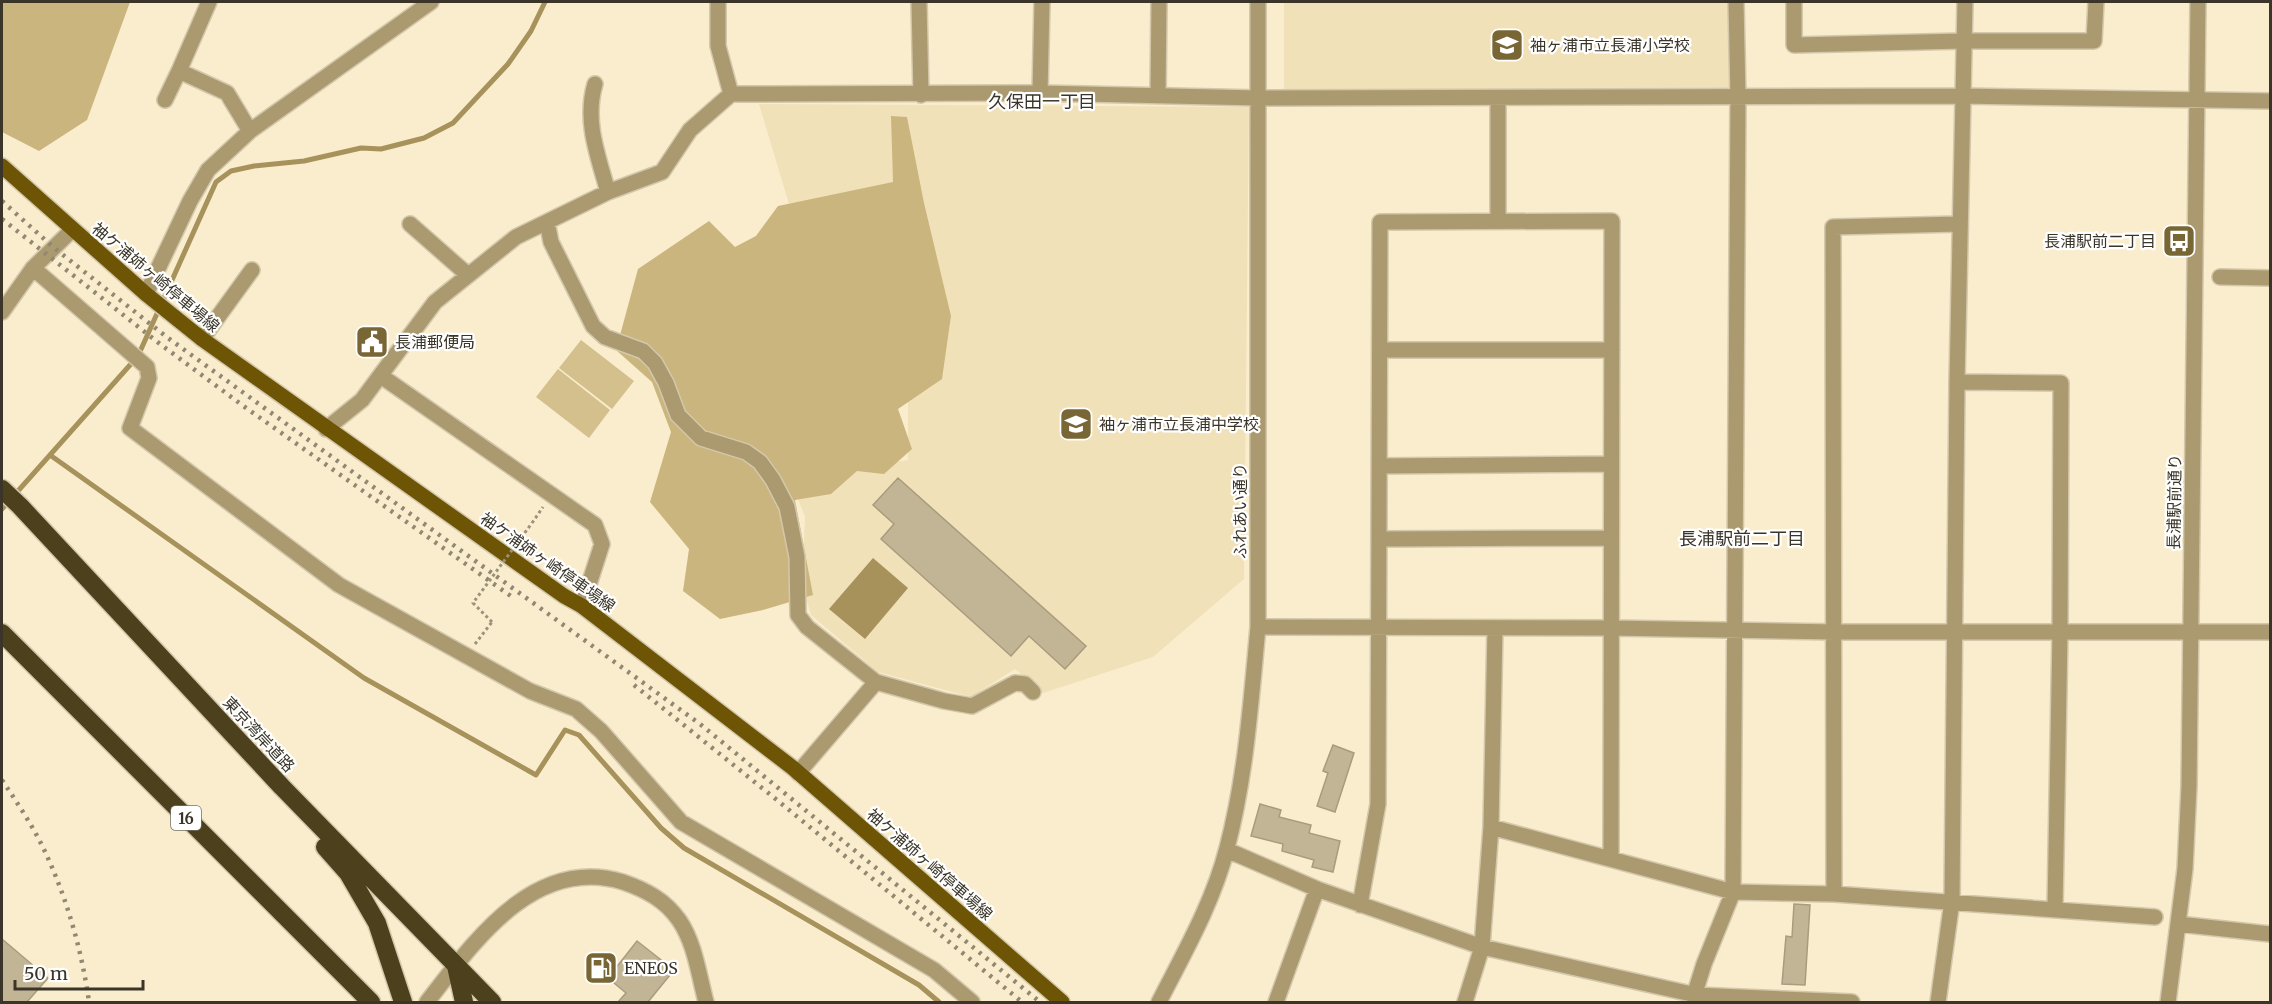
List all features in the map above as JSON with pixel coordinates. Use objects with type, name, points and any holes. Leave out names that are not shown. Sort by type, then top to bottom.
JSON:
[{"type":"highway","name":"東京湾岸道路","points":[[2,489],[282,787],[492,1002]]},
{"type":"highway","name":"16","points":[[2,633],[371,1002]]},
{"type":"highway","points":[[282,787],[301,820],[348,873],[365,898],[377,922],[403,1002]]},
{"type":"highway","points":[[456,965],[464,1002]]},
{"type":"main road","name":"袖ケ浦姉ヶ崎停車場線","points":[[2,166],[72,230],[202,339],[326,429],[564,596],[582,606],[798,773],[1062,1002]]},
{"type":"street","points":[[165,100],[209,2]]},
{"type":"street","points":[[146,294],[190,201],[208,170],[250,131],[431,2]]},
{"type":"street","points":[[718,2],[718,46],[731,94]]},
{"type":"street","points":[[919,2],[921,95]]},
{"type":"street","points":[[1040,93],[1042,2]]},
{"type":"street","points":[[1158,95],[1159,2]]},
{"type":"street","name":"ふれあい通り","points":[[1159,1002],[1208,905],[1227,850],[1247,741],[1258,627],[1258,2]]},
{"type":"street","points":[[1694,999],[1704,964],[1734,892],[1737,2]]},
{"type":"street","points":[[1794,2],[1794,45],[2094,41],[2096,2]]},
{"type":"street","points":[[1938,1002],[1952,901],[1959,224],[1965,2]]},
{"type":"street","name":"長浦駅前通り","points":[[2168,1002],[2186,868],[2188,809],[2198,2]]},
{"type":"street","points":[[179,71],[227,93],[250,131]]},
{"type":"street","points":[[595,84],[590,101],[592,134],[608,192]]},
{"type":"street","points":[[326,429],[363,400],[435,302],[516,237],[608,192],[662,172],[690,130],[731,94],[1040,93],[1258,98],[1961,96],[2271,101]]},
{"type":"street","points":[[1498,98],[1498,221]]},
{"type":"street","points":[[1360,905],[1378,804],[1380,222],[1612,221],[1611,858]]},
{"type":"street","points":[[547,222],[551,242],[593,326],[605,337],[627,343],[643,351],[655,363],[666,383],[678,415],[701,438],[746,452],[760,462],[773,480],[787,507],[797,557],[798,615],[807,627],[876,682],[944,701],[972,706],[1015,683],[1025,684],[1033,692]]},
{"type":"street","points":[[410,224],[468,275]]},
{"type":"street","points":[[1834,894],[1833,227],[1959,224]]},
{"type":"street","points":[[2,312],[33,268],[72,230]]},
{"type":"street","points":[[33,268],[147,367],[149,378],[130,428],[339,585],[530,691],[576,709],[601,730],[681,822],[933,970],[972,1002]]},
{"type":"street","points":[[202,339],[252,270]]},
{"type":"street","points":[[2220,277],[2271,278]]},
{"type":"street","points":[[1380,350],[1612,350]]},
{"type":"street","points":[[381,376],[595,525],[602,544],[582,606]]},
{"type":"street","points":[[1957,382],[2061,383],[2060,632],[2055,909]]},
{"type":"street","points":[[1379,466],[1611,464]]},
{"type":"street","points":[[1379,539],[1610,538]]},
{"type":"street","points":[[1258,627],[1734,629],[1835,632],[2271,632]]},
{"type":"street","points":[[1465,1002],[1482,947],[1491,827],[1495,628]]},
{"type":"street","points":[[798,773],[876,682]]},
{"type":"street","points":[[1491,827],[1734,892],[1834,894],[2155,916]]},
{"type":"street","points":[[1227,850],[1317,889],[1482,947],[1694,999],[1852,1002]]},
{"type":"street","points":[[427,1002],[501,914],[521,898],[544,886],[590,877],[614,879],[641,888],[663,901],[680,921],[690,945],[706,1002]]},
{"type":"street","points":[[1276,1002],[1317,889]]},
{"type":"street","points":[[2178,924],[2271,934]]},
{"type":"path","points":[[466,655],[493,621],[473,603],[532,523]]},
{"type":"shaded area","points":[[2,2],[130,2],[87,120],[39,151],[2,132]]},
{"type":"shaded area","name":"袖ヶ浦市立長浦小学校","points":[[1284,2],[1728,2],[1730,88],[1284,91]]},
{"type":"shaded area","name":"袖ヶ浦市立長浦中学校","points":[[759,104],[1249,107],[1244,579],[1153,657],[1043,693],[1015,669],[971,697],[878,672],[811,615],[802,584],[805,517],[790,479],[908,460],[908,387],[900,182],[789,204]]},
{"type":"shaded area","points":[[891,116],[907,117],[924,203],[951,316],[942,379],[898,409],[912,449],[884,474],[857,471],[831,494],[795,500],[813,595],[763,610],[720,619],[683,591],[689,549],[650,502],[671,432],[652,382],[616,350],[638,269],[709,221],[735,247],[756,236],[778,206],[893,182]]},
{"type":"shaded area","points":[[581,340],[634,381],[612,409],[559,368]]},
{"type":"shaded area","points":[[558,369],[610,410],[589,438],[536,397]]},
{"type":"shaded area","points":[[873,558],[908,588],[865,639],[829,609]]},
{"type":"building","points":[[898,478],[1086,646],[1065,669],[1029,636],[1011,656],[881,539],[894,524],[873,505]]},
{"type":"building","points":[[1333,745],[1354,753],[1335,812],[1317,806],[1328,773],[1323,771]]},
{"type":"building","points":[[1260,804],[1281,810],[1279,817],[1311,825],[1309,833],[1340,841],[1333,872],[1312,867],[1314,860],[1282,851],[1283,844],[1251,836]]},
{"type":"building","points":[[1794,904],[1810,905],[1805,985],[1782,984],[1786,936],[1792,937]]},
{"type":"building","points":[[2,939],[48,978],[27,1002],[2,1002]]},
{"type":"building","points":[[637,941],[674,970],[648,1002],[618,1002],[626,993],[608,978]]},
{"type":"waterway","points":[[2,509],[138,356],[216,182],[231,171],[254,166],[304,161],[361,148],[381,149],[424,138],[453,123],[508,64],[531,31],[545,2]]},
{"type":"waterway","points":[[50,455],[364,678],[536,775],[565,730],[579,735],[661,828],[684,848],[919,985],[939,1002]]},
{"type":"railway","points":[[2,201],[53,247],[168,338],[700,724],[1040,1002]]},
{"type":"railway","points":[[2,219],[160,344],[242,405],[515,599]]},
{"type":"railway","points":[[634,685],[1022,1002]]},
{"type":"railway","points":[[2,780],[32,826],[55,873],[73,927],[89,1002]]},
{"type":"place","name":"袖ヶ浦市立長浦小学校","points":[[1507,45]]},
{"type":"place","name":"長浦駅前二丁目","points":[[2179,241]]},
{"type":"place","name":"長浦郵便局","points":[[372,342]]},
{"type":"place","name":"袖ヶ浦市立長浦中学校","points":[[1076,424]]},
{"type":"place","name":"ENEOS","points":[[601,968]]},
{"type":"district","name":"久保田一丁目","points":[[1042,101]]},
{"type":"district","name":"長浦駅前二丁目","points":[[1742,538]]}]
